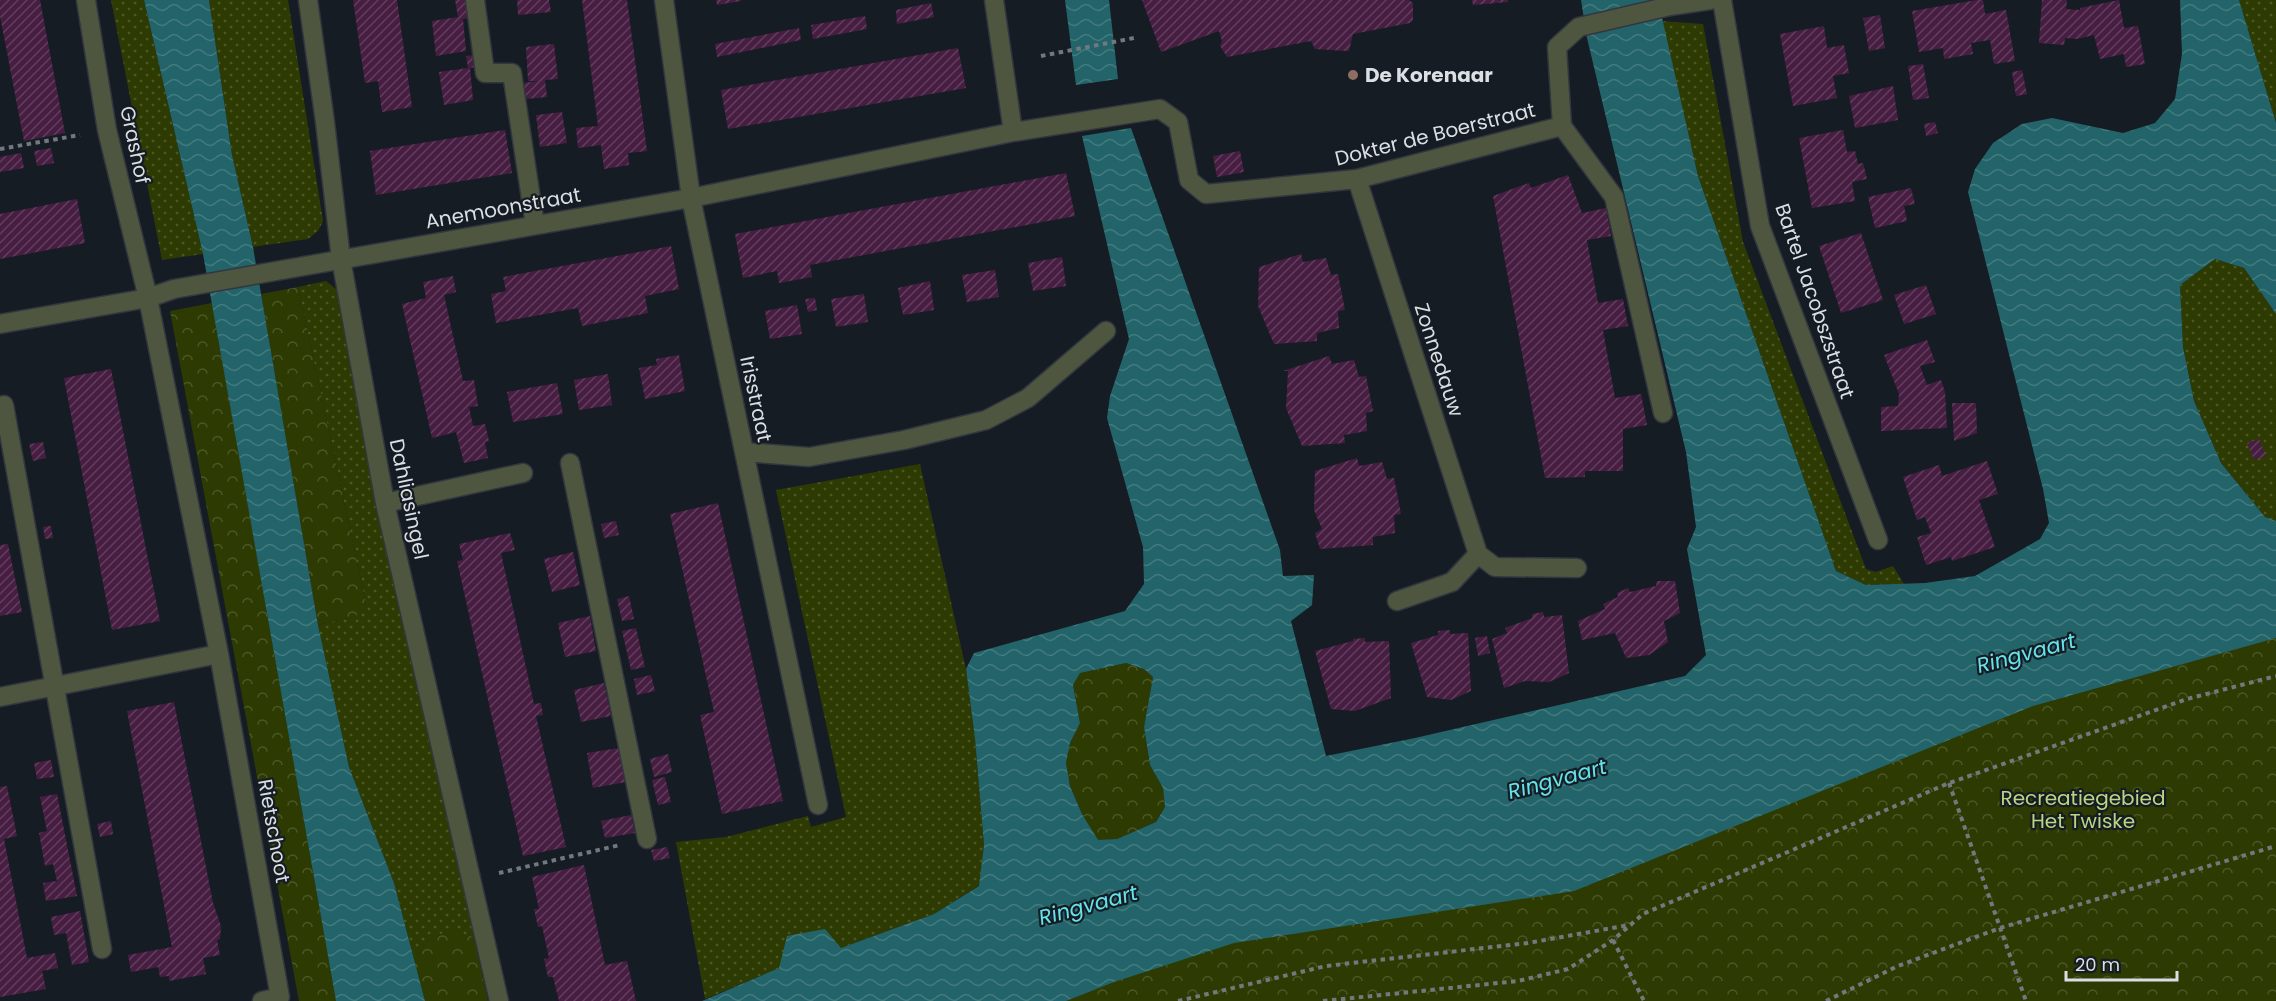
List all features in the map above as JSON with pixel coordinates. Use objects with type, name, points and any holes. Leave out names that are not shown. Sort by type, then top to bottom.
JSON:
[{"type":"street","name":"Grashof","points":[[86,0],[107,130],[148,298]]},
{"type":"street","name":"Dahliasingel","points":[[308,0],[341,259],[386,503],[500,1001]]},
{"type":"street","points":[[475,0],[486,73],[512,73],[535,225]]},
{"type":"street","name":"Irisstraat","points":[[664,0],[691,198],[819,805]]},
{"type":"street","points":[[994,0],[1013,132]]},
{"type":"street","points":[[1663,413],[1614,197],[1562,126],[1557,47],[1578,27],[1665,7],[1710,0]]},
{"type":"street","name":"Bartel Jacobszstraat","points":[[1722,0],[1760,226],[1878,540]]},
{"type":"street","name":"Dokter de Boerstraat","points":[[1013,132],[1160,109],[1178,122],[1189,180],[1206,194],[1357,179],[1562,126]]},
{"type":"street","name":"Anemoonstraat","points":[[0,324],[148,298],[174,289],[691,198],[1013,132]]},
{"type":"street","name":"Zonnedauw","points":[[1357,179],[1478,554]]},
{"type":"street","name":"Rietschoot","points":[[148,298],[219,654],[280,997],[262,1001]]},
{"type":"street","points":[[744,452],[809,457],[904,440],[986,420],[1028,398],[1106,331]]},
{"type":"street","points":[[4,405],[102,948]]},
{"type":"street","points":[[570,463],[647,839]]},
{"type":"street","points":[[386,503],[523,472]]},
{"type":"street","points":[[1396,601],[1452,582],[1478,554],[1495,567],[1577,568]]},
{"type":"street","points":[[0,697],[219,654]]},
{"type":"path","points":[[1041,56],[1134,38]]},
{"type":"path","points":[[0,149],[107,130]]},
{"type":"path","points":[[1323,1001],[1518,981],[1568,969],[1613,940],[1643,914],[1949,783],[2187,699],[2276,676]]},
{"type":"path","points":[[1949,783],[2026,1001]]},
{"type":"path","points":[[471,879],[647,839]]},
{"type":"path","points":[[1826,1001],[1898,966],[2000,928],[2276,846]]},
{"type":"path","points":[[1178,1001],[1326,966],[1528,943],[1630,925]]},
{"type":"path","points":[[1613,940],[1644,1001]]},
{"type":"green space","points":[[111,0],[144,0],[203,254],[162,260]]},
{"type":"green space","points":[[209,0],[288,0],[323,221],[318,231],[308,239],[253,247],[232,155]]},
{"type":"green space","points":[[2239,0],[2276,0],[2276,123]]},
{"type":"green space","points":[[1662,21],[1703,24],[1743,242],[1866,569],[1876,572],[1893,566],[1904,584],[1866,585],[1836,571],[1698,176]]},
{"type":"green space","points":[[2215,259],[2244,268],[2276,314],[2276,521],[2265,517],[2221,463],[2194,401],[2183,347],[2180,285]]},
{"type":"green space","points":[[326,281],[337,290],[474,937],[453,933],[440,934],[428,943],[414,959],[394,883],[349,767],[318,625],[355,616],[366,604],[298,287]]},
{"type":"green space","points":[[298,287],[366,604],[356,616],[318,625],[261,294]]},
{"type":"green space","points":[[212,303],[336,1001],[299,1001],[170,311]]},
{"type":"green space","points":[[920,464],[966,669],[975,739],[984,845],[980,885],[934,914],[780,968],[705,999],[676,842],[726,837],[808,816],[811,827],[846,817],[776,490]]},
{"type":"green space","name":"Recreatiegebied Het Twiske","points":[[2276,557],[2276,1001],[1031,1001]]},
{"type":"green space","points":[[1126,663],[1144,669],[1153,677],[1144,727],[1150,765],[1163,788],[1165,807],[1156,822],[1117,839],[1098,841],[1082,814],[1070,786],[1066,763],[1070,743],[1080,723],[1073,685],[1080,673]]},
{"type":"green space","points":[[451,931],[474,937],[488,1001],[425,1001],[414,959],[432,937]]},
{"type":"water","points":[[144,0],[209,0],[232,155],[253,247],[318,625],[349,767],[394,883],[425,1001],[336,1001],[203,254]]},
{"type":"water","points":[[1065,0],[1109,0],[1118,79],[1076,85]]},
{"type":"water","name":"Ringvaart","points":[[1581,0],[1658,0],[1698,176],[1836,571],[1866,585],[1925,583],[1975,576],[2040,539],[2049,523],[2043,489],[1968,192],[1975,169],[1993,143],[2022,124],[2052,118],[2123,133],[2155,123],[2175,99],[2182,54],[2180,0],[2239,0],[2276,123],[2276,314],[2244,268],[2215,259],[2180,285],[2183,347],[2194,401],[2221,463],[2265,517],[2276,521],[2276,638],[2033,706],[1574,891],[1234,943],[1114,982],[1066,1001],[702,1001],[779,968],[787,936],[825,929],[841,948],[934,914],[979,886],[984,845],[975,739],[966,669],[974,653],[1125,611],[1144,584],[1143,547],[1107,418],[1110,396],[1129,339],[1082,136],[1131,128],[1280,550],[1283,576],[1314,575],[1312,605],[1291,621],[1326,756],[1685,676],[1706,655],[1687,549],[1696,527],[1686,452],[1587,38]],"holes":[[[1126,663],[1144,669],[1153,677],[1144,727],[1150,765],[1163,788],[1165,807],[1156,822],[1117,839],[1098,840],[1082,814],[1070,786],[1066,763],[1070,743],[1080,723],[1073,685],[1080,673]]]},
{"type":"building","points":[[0,0],[40,0],[65,133],[24,141],[0,16]]},
{"type":"building","points":[[353,0],[397,0],[412,107],[382,112],[378,81],[365,83]]},
{"type":"building","points":[[455,0],[469,0],[471,18],[463,19],[466,51],[436,56],[432,21],[458,17]]},
{"type":"building","points":[[517,0],[549,0],[551,12],[518,15]]},
{"type":"building","points":[[582,0],[627,0],[647,151],[628,153],[629,165],[604,169],[601,145],[578,148],[576,128],[598,126]]},
{"type":"building","points":[[716,0],[741,0],[741,1],[717,5]]},
{"type":"building","points":[[1142,0],[1409,0],[1413,3],[1413,20],[1410,23],[1353,34],[1349,51],[1315,49],[1311,41],[1227,57],[1220,46],[1222,41],[1219,31],[1161,52]]},
{"type":"building","points":[[1472,0],[1508,0],[1508,2],[1473,5]]},
{"type":"building","points":[[1983,0],[1985,14],[2006,10],[2015,61],[1994,64],[1990,40],[1971,43],[1973,54],[1944,59],[1943,48],[1919,52],[1912,11]]},
{"type":"building","points":[[2042,0],[2067,0],[2066,9],[2080,10],[2080,8],[2119,0],[2124,28],[2138,26],[2145,64],[2126,67],[2124,54],[2100,59],[2094,35],[2077,39],[2065,38],[2064,45],[2039,43]]},
{"type":"building","points":[[931,3],[934,17],[897,24],[896,10]]},
{"type":"building","points":[[1880,15],[1885,48],[1869,51],[1863,18]]},
{"type":"building","points":[[865,16],[867,29],[813,39],[811,25]]},
{"type":"building","points":[[1824,26],[1827,48],[1844,45],[1849,73],[1833,76],[1837,98],[1793,106],[1780,34]]},
{"type":"building","points":[[799,28],[801,40],[717,57],[715,44]]},
{"type":"building","points":[[554,44],[558,79],[545,80],[547,97],[526,99],[523,83],[539,81],[528,81],[526,47]]},
{"type":"building","points":[[958,48],[966,88],[728,129],[721,90]]},
{"type":"building","points":[[474,55],[476,67],[470,68],[473,100],[444,105],[439,72],[468,68],[466,56]]},
{"type":"building","points":[[1923,64],[1929,98],[1913,100],[1908,66]]},
{"type":"building","points":[[2022,70],[2027,94],[2016,96],[2012,72]]},
{"type":"building","points":[[1893,86],[1898,120],[1855,128],[1849,96]]},
{"type":"building","points":[[562,112],[567,143],[540,147],[536,115]]},
{"type":"building","points":[[1935,122],[1938,133],[1926,136],[1924,124]]},
{"type":"building","points":[[505,130],[512,173],[376,195],[370,151]]},
{"type":"building","points":[[1843,130],[1847,152],[1855,151],[1858,164],[1863,163],[1867,179],[1852,182],[1855,201],[1812,208],[1799,138]]},
{"type":"building","points":[[51,148],[54,163],[37,166],[34,151]]},
{"type":"building","points":[[1240,151],[1244,172],[1217,177],[1213,156]]},
{"type":"building","points":[[21,153],[24,168],[0,172],[0,157]]},
{"type":"building","points":[[1066,173],[1075,216],[810,265],[812,277],[779,283],[777,271],[743,278],[735,234]]},
{"type":"building","points":[[1568,175],[1582,213],[1606,208],[1611,236],[1587,240],[1598,303],[1623,299],[1628,326],[1603,330],[1615,398],[1641,394],[1647,425],[1623,429],[1623,471],[1585,471],[1585,477],[1545,478],[1493,196],[1529,183],[1531,188]]},
{"type":"building","points":[[1911,188],[1915,204],[1904,206],[1907,221],[1875,228],[1868,197]]},
{"type":"building","points":[[77,199],[85,243],[0,259],[0,214]]},
{"type":"building","points":[[1861,233],[1883,300],[1841,313],[1819,246]]},
{"type":"building","points":[[671,246],[679,289],[645,296],[648,313],[582,326],[578,308],[496,323],[491,294],[506,291],[503,277]]},
{"type":"building","points":[[1301,254],[1303,262],[1326,258],[1331,275],[1338,274],[1345,310],[1338,311],[1339,328],[1317,333],[1317,341],[1274,344],[1258,306],[1259,267]]},
{"type":"building","points":[[1062,257],[1066,286],[1033,291],[1028,263]]},
{"type":"building","points":[[995,270],[999,297],[967,302],[962,275]]},
{"type":"building","points":[[453,276],[456,292],[444,295],[463,381],[474,380],[478,406],[469,407],[473,426],[485,424],[489,441],[485,442],[488,458],[464,463],[456,432],[432,438],[402,304],[426,298],[423,282]]},
{"type":"building","points":[[930,281],[934,310],[903,315],[898,288]]},
{"type":"building","points":[[1926,285],[1936,314],[1904,324],[1894,295]]},
{"type":"building","points":[[864,294],[868,322],[836,327],[831,299]]},
{"type":"building","points":[[815,298],[817,310],[808,312],[805,299]]},
{"type":"building","points":[[797,305],[802,334],[770,339],[765,311]]},
{"type":"building","points":[[1927,340],[1935,362],[1920,366],[1927,385],[1941,380],[1945,392],[1947,428],[1881,431],[1881,407],[1898,406],[1899,394],[1884,355]]},
{"type":"building","points":[[679,355],[685,391],[645,399],[639,368],[657,365],[656,359]]},
{"type":"building","points":[[1329,356],[1332,364],[1354,360],[1359,377],[1366,376],[1373,411],[1366,413],[1367,431],[1344,435],[1345,443],[1302,446],[1286,408],[1288,371],[1283,371]]},
{"type":"building","points":[[111,369],[160,621],[112,630],[64,378]]},
{"type":"building","points":[[608,374],[612,405],[579,410],[574,380]]},
{"type":"building","points":[[557,383],[563,414],[513,422],[507,392]]},
{"type":"building","points":[[1952,403],[1976,403],[1977,433],[1954,441]]},
{"type":"building","points":[[2259,439],[2266,456],[2254,460],[2247,443]]},
{"type":"building","points":[[43,442],[46,458],[33,461],[29,444]]},
{"type":"building","points":[[1357,458],[1359,466],[1382,462],[1387,479],[1394,478],[1401,514],[1394,515],[1395,533],[1373,537],[1373,545],[1320,549],[1315,533],[1322,529],[1314,510],[1315,471]]},
{"type":"building","points":[[1987,461],[1998,494],[1979,500],[1995,547],[1952,561],[1951,557],[1926,565],[1917,537],[1931,533],[1925,517],[1917,520],[1903,477],[1939,465],[1942,476]]},
{"type":"building","points":[[718,503],[783,801],[722,814],[700,715],[714,712],[670,514]]},
{"type":"building","points":[[616,521],[619,535],[604,538],[601,524]]},
{"type":"building","points":[[51,526],[53,538],[45,539],[43,527]]},
{"type":"building","points":[[510,533],[515,550],[501,553],[534,704],[541,703],[543,715],[536,716],[566,847],[523,856],[457,561],[463,560],[459,544]]},
{"type":"building","points":[[8,544],[22,612],[0,616],[0,545]]},
{"type":"building","points":[[573,552],[580,585],[552,592],[544,559]]},
{"type":"building","points":[[1657,581],[1675,581],[1680,613],[1664,621],[1668,642],[1649,655],[1626,658],[1615,633],[1582,640],[1578,621],[1605,609],[1603,604],[1618,597],[1617,593],[1628,588],[1630,592],[1656,586]]},
{"type":"building","points":[[629,596],[634,619],[622,621],[617,599]]},
{"type":"building","points":[[1543,612],[1544,617],[1562,615],[1569,673],[1549,682],[1525,681],[1504,688],[1492,639],[1507,633],[1505,628],[1532,618],[1532,614]]},
{"type":"building","points":[[590,616],[596,651],[565,657],[558,623]]},
{"type":"building","points":[[636,628],[645,667],[631,670],[622,631]]},
{"type":"building","points":[[1450,630],[1450,634],[1468,633],[1471,691],[1451,700],[1427,697],[1411,643],[1438,635],[1438,631]]},
{"type":"building","points":[[1487,636],[1490,653],[1478,656],[1475,638]]},
{"type":"building","points":[[1365,638],[1365,642],[1389,641],[1391,698],[1355,711],[1331,709],[1315,651],[1353,641],[1353,639]]},
{"type":"building","points":[[651,675],[655,691],[637,695],[634,679]]},
{"type":"building","points":[[604,683],[611,716],[581,722],[574,690]]},
{"type":"building","points":[[174,702],[213,903],[221,926],[220,939],[217,940],[220,955],[203,958],[206,974],[169,981],[169,976],[160,977],[158,967],[131,972],[128,955],[172,947],[127,711]]},
{"type":"building","points":[[619,748],[626,782],[593,788],[587,753]]},
{"type":"building","points":[[668,754],[672,772],[654,777],[650,759]]},
{"type":"building","points":[[51,760],[54,777],[37,779],[34,763]]},
{"type":"building","points":[[665,777],[671,802],[658,805],[652,780]]},
{"type":"building","points":[[7,786],[17,836],[4,839],[27,958],[55,953],[58,968],[42,971],[46,989],[0,997],[0,787]]},
{"type":"building","points":[[57,794],[77,896],[46,901],[43,883],[57,881],[53,864],[45,866],[39,833],[47,831],[40,797]]},
{"type":"building","points":[[631,815],[635,833],[605,838],[601,821]]},
{"type":"building","points":[[111,821],[113,834],[100,837],[97,824]]},
{"type":"building","points":[[667,847],[670,858],[654,861],[651,850]]},
{"type":"building","points":[[584,865],[605,965],[627,961],[636,1001],[559,1001],[553,977],[548,977],[544,959],[549,958],[542,926],[538,927],[534,909],[539,909],[532,877]]},
{"type":"building","points":[[80,911],[89,962],[72,965],[66,933],[54,935],[51,917]]},
{"type":"place","name":"De Korenaar","points":[[1353,75]]}]
